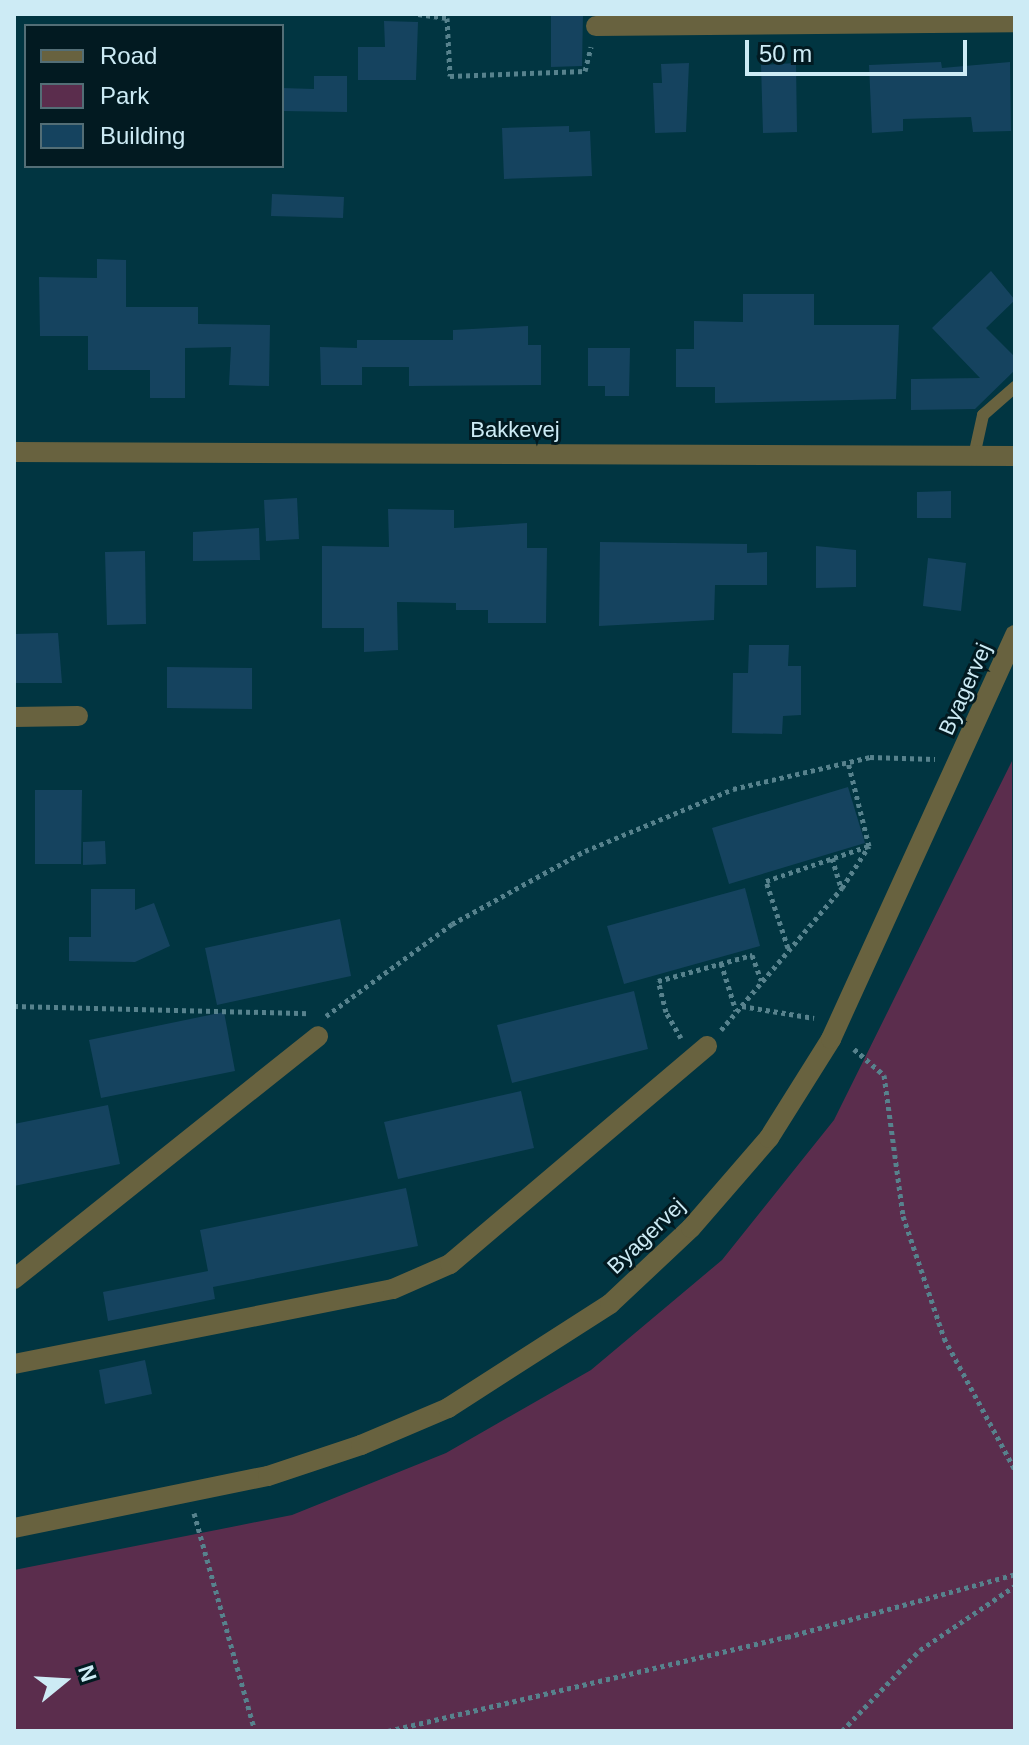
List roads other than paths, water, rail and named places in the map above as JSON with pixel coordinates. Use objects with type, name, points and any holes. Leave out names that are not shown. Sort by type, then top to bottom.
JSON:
[{"type":"street","points":[[596,26],[1015,22]]},
{"type":"street","name":"Bakkevej","points":[[14,452],[1015,456]]},
{"type":"street","name":"Byagervej","points":[[14,1528],[268,1476],[361,1445],[448,1408],[542,1353],[610,1304],[691,1228],[769,1138],[835,1031],[1015,635]]},
{"type":"street","points":[[14,717],[78,716]]},
{"type":"street","points":[[14,1279],[318,1036]]},
{"type":"street","points":[[14,1364],[393,1289],[450,1264],[700,1052]]},
{"type":"lane","points":[[974,456],[983,415],[1015,387]]}]
